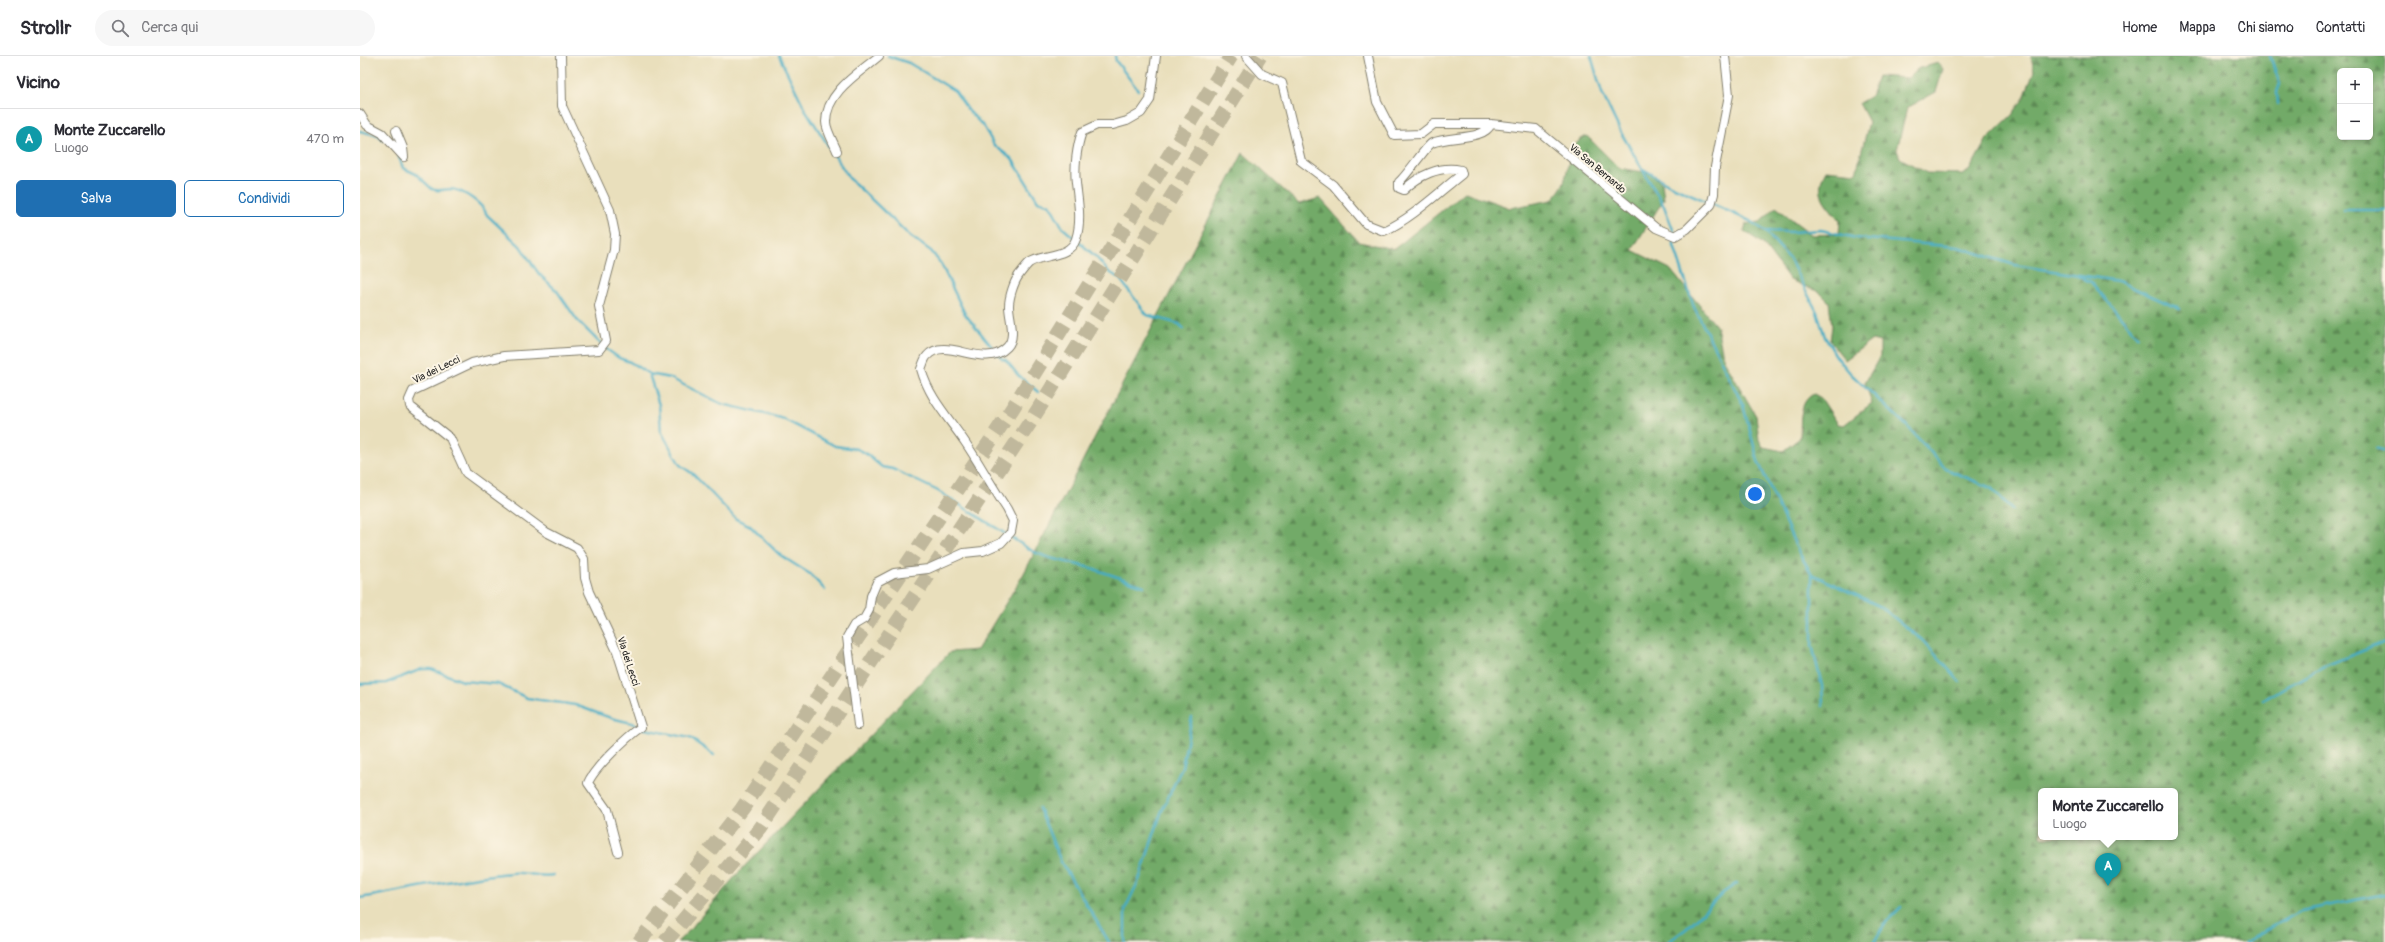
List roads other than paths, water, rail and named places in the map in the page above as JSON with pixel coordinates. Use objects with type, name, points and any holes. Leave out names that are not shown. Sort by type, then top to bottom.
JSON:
[{"type":"street","name":"Via dei Lecci","points":[[561,56],[562,106],[610,210],[615,234],[614,250],[599,306],[606,342],[599,350],[504,356],[472,363],[413,391],[409,400],[410,406],[450,438],[466,473],[546,532],[577,548],[584,559],[585,578],[590,592],[618,651],[641,727],[622,741],[612,755],[592,773],[588,783],[607,810],[618,852]]},
{"type":"street","points":[[837,151],[826,122],[832,100],[844,84],[880,56]]},
{"type":"street","points":[[858,725],[847,637],[854,625],[864,619],[870,610],[871,596],[877,582],[894,574],[928,569],[964,553],[983,551],[1001,543],[1011,532],[1013,521],[1008,509],[965,442],[934,401],[926,387],[921,369],[927,356],[937,349],[950,349],[981,356],[996,354],[1007,347],[1012,336],[1008,305],[1019,275],[1030,262],[1067,250],[1076,241],[1079,226],[1075,181],[1078,144],[1082,132],[1097,125],[1120,123],[1141,113],[1150,100],[1156,56]]},
{"type":"street","points":[[1246,56],[1262,74],[1282,83],[1301,161],[1333,185],[1366,224],[1384,231],[1403,223],[1418,208],[1462,174],[1461,170],[1451,169],[1431,172],[1416,178],[1404,190],[1400,188],[1399,182],[1409,173],[1431,143],[1444,139],[1481,134],[1489,129],[1491,124]]},
{"type":"street","name":"Via San Bernardo","points":[[1368,56],[1377,102],[1394,135],[1421,134],[1434,124],[1491,124],[1536,129],[1614,195],[1656,228],[1672,235],[1687,229],[1711,206],[1714,194],[1715,167],[1729,95],[1726,56]]},
{"type":"street","points":[[360,114],[367,124],[382,133],[404,157],[403,148],[396,131]]},
{"type":"waterway","points":[[779,56],[805,109],[849,178],[910,236],[931,251],[941,264],[965,314],[1002,359],[1006,360],[1018,375],[1038,392]]},
{"type":"waterway","points":[[888,56],[909,63],[955,91],[968,110],[984,127],[994,145],[1012,159],[1038,201],[1050,205],[1063,228],[1096,257],[1108,271],[1120,279],[1147,315],[1179,324],[1184,329]]},
{"type":"waterway","points":[[1115,56],[1116,61],[1138,90]]},
{"type":"waterway","points":[[1591,56],[1602,93],[1620,131],[1664,206],[1674,232],[1674,246],[1694,307],[1743,405],[1758,461],[1799,553],[1812,574],[1881,607],[1922,640],[1960,682]]},
{"type":"waterway","points":[[2270,56],[2280,84],[2277,92],[2278,104]]},
{"type":"waterway","points":[[360,131],[379,136],[383,140]]},
{"type":"waterway","points":[[399,157],[403,168],[416,174],[432,189],[456,190],[477,202],[487,215],[520,246],[539,274],[557,291],[577,320],[605,348],[619,358],[630,362],[649,374],[670,378],[722,404],[781,418],[835,446],[857,449],[865,453],[882,467],[893,469],[938,491],[1034,552],[1050,558],[1091,568],[1144,586]]},
{"type":"waterway","points":[[1645,170],[1670,185],[1750,221],[1765,231],[1789,258],[1817,312],[1825,337],[1836,356],[1851,374],[1906,425],[1946,469],[1991,488],[2013,510]]},
{"type":"waterway","points":[[2344,210],[2385,210]]},
{"type":"waterway","points":[[1765,231],[1792,232],[1821,230],[1856,238],[1958,247],[2015,265],[2118,281],[2180,309]]},
{"type":"waterway","points":[[2076,275],[2091,282],[2137,336]]},
{"type":"waterway","points":[[649,374],[659,405],[661,431],[680,465],[693,474],[736,519],[749,525],[780,555],[810,574],[825,590]]},
{"type":"waterway","points":[[2376,448],[2385,451]]},
{"type":"waterway","points":[[1812,574],[1812,645],[1822,686],[1823,706]]},
{"type":"waterway","points":[[2263,700],[2322,667],[2385,642]]},
{"type":"waterway","points":[[360,684],[386,683],[422,669],[431,669],[463,681],[498,684],[527,698],[575,705],[611,718],[632,723],[640,728],[690,738],[714,755]]},
{"type":"waterway","points":[[1125,942],[1125,909],[1139,880],[1161,813],[1182,767],[1192,717]]},
{"type":"waterway","points":[[1039,808],[1061,862],[1109,942]]},
{"type":"waterway","points":[[360,898],[491,875],[516,873],[542,876],[553,875]]},
{"type":"waterway","points":[[1668,942],[1686,929],[1723,893],[1737,883]]},
{"type":"waterway","points":[[2245,942],[2301,911],[2385,894]]},
{"type":"waterway","points":[[1874,942],[1887,921],[1901,907]]},
{"type":"tunnel","points":[[639,942],[742,809],[1012,409],[1231,56]]},
{"type":"tunnel","points":[[665,942],[760,829],[1029,424],[1260,56]]},
{"type":"place","name":"Monte Zuccarello","points":[[2108,886]]}]
